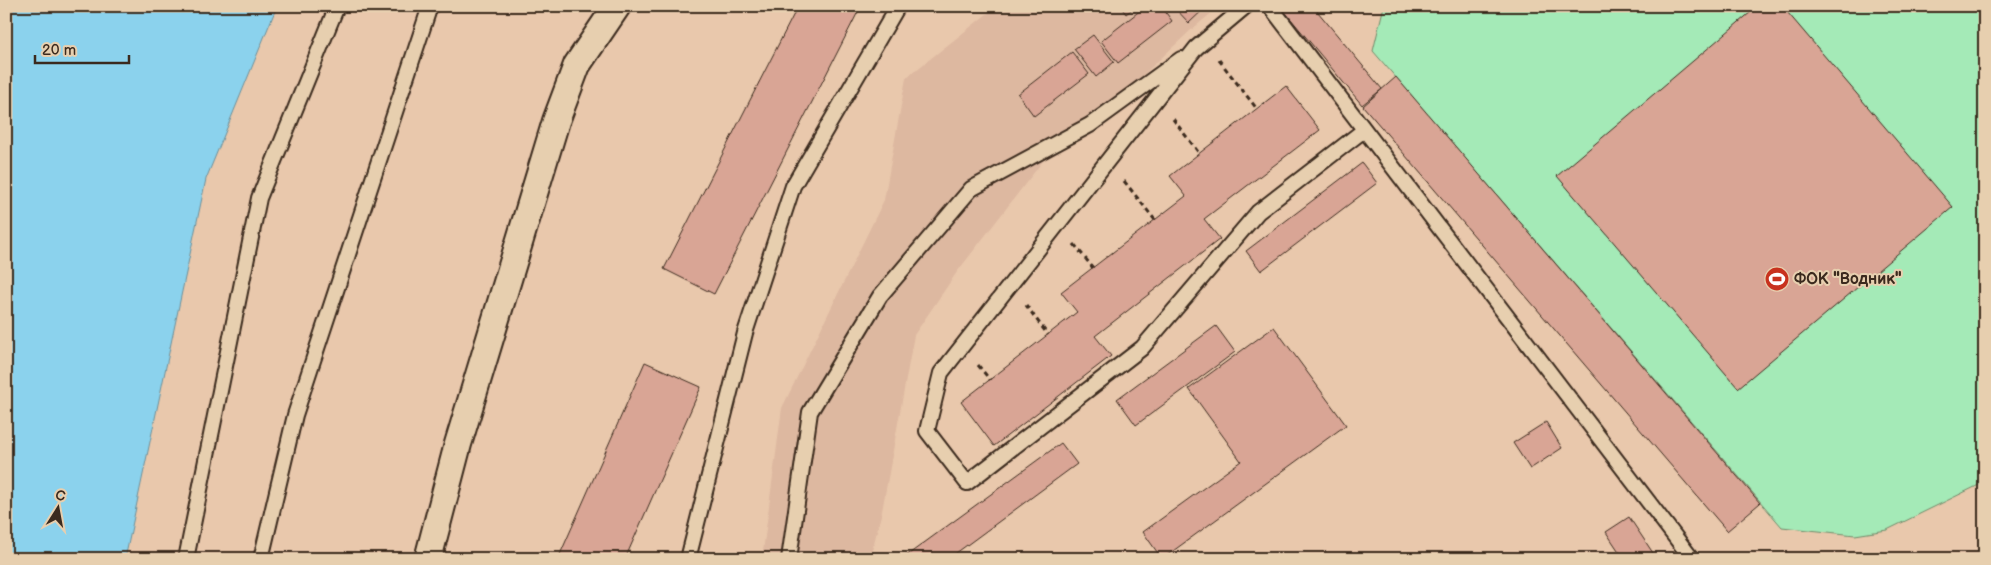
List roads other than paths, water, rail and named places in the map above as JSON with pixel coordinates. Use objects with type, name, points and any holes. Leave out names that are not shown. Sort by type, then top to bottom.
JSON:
[{"type":"street","points":[[428,559],[458,444],[556,121],[577,65],[616,6]]},
{"type":"lane","points":[[186,559],[259,198],[337,6]]},
{"type":"lane","points":[[261,559],[295,415],[430,6]]},
{"type":"lane","points":[[688,559],[745,333],[793,186],[898,6]]},
{"type":"lane","points":[[789,559],[810,412],[880,296],[971,189],[1090,125],[1196,48],[1246,6]]},
{"type":"lane","points":[[1270,6],[1692,559]]},
{"type":"lane","points":[[1196,48],[940,373],[927,431],[966,483],[1142,348],[1258,212],[1364,130]]},
{"type":"water","points":[[6,6],[277,6],[206,179],[125,559],[6,559]]},
{"type":"place","name":"ФОК \"Водник\"","points":[[1777,279]]}]
